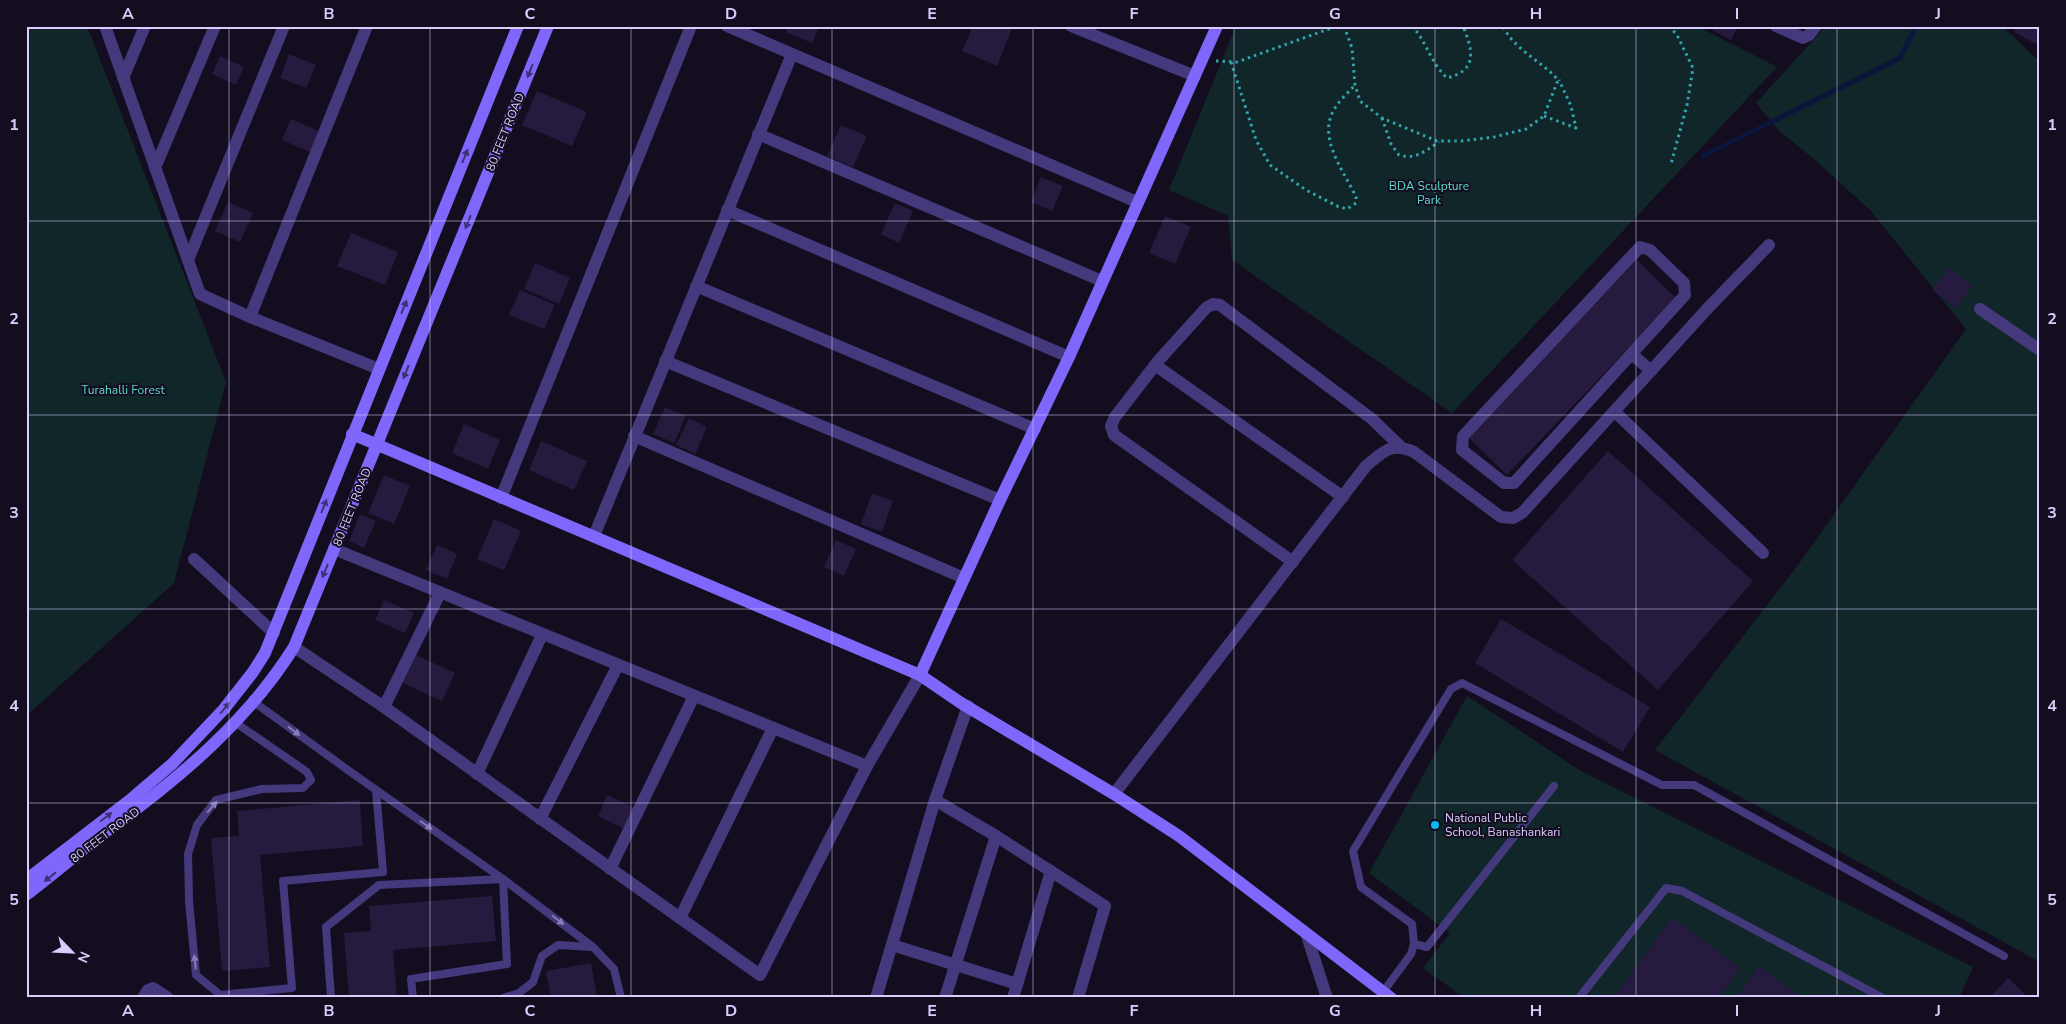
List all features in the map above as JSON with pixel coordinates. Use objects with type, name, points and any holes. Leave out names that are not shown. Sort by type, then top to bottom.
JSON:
[{"type":"main road","name":"80 FEET ROAD","points":[[26,896],[151,783],[224,709],[253,672],[274,633],[352,434],[518,26]]},
{"type":"main road","name":"80 FEET ROAD","points":[[26,880],[159,793],[236,723],[254,702],[294,647],[548,26]]},
{"type":"main road","points":[[920,675],[1000,500],[1069,357],[1217,26]]},
{"type":"main road","points":[[352,434],[920,675],[1179,836],[1258,895],[1307,936],[1387,995]]},
{"type":"street","points":[[105,26],[200,294],[250,318],[379,369]]},
{"type":"street","points":[[123,78],[145,26]]},
{"type":"street","points":[[155,168],[215,26]]},
{"type":"street","points":[[188,260],[284,26]]},
{"type":"street","points":[[250,318],[367,26]]},
{"type":"street","points":[[501,498],[691,26]]},
{"type":"street","points":[[727,26],[1137,202]]},
{"type":"street","points":[[1071,26],[1195,76]]},
{"type":"street","points":[[1776,26],[1803,38],[1809,35],[1816,26]]},
{"type":"street","points":[[594,536],[792,54]]},
{"type":"street","points":[[758,134],[1102,281]]},
{"type":"street","points":[[727,210],[1069,357]]},
{"type":"street","points":[[1293,562],[1114,435],[1112,426],[1115,417],[1155,365],[1206,308],[1213,304],[1220,305],[1372,419],[1401,447],[1414,452],[1501,517],[1513,518],[1522,513],[1769,245]]},
{"type":"street","points":[[1640,247],[1650,250],[1684,283],[1685,295],[1632,354],[1514,483],[1504,484],[1462,450],[1463,436],[1640,247]]},
{"type":"street","points":[[696,286],[1035,429]]},
{"type":"street","points":[[1980,308],[2040,350]]},
{"type":"street","points":[[1632,354],[1651,371]]},
{"type":"street","points":[[665,361],[1000,500]]},
{"type":"street","points":[[1155,365],[1343,497]]},
{"type":"street","points":[[1615,412],[1763,553]]},
{"type":"street","points":[[634,436],[964,578]]},
{"type":"street","points":[[1114,794],[1366,466],[1387,449],[1401,447]]},
{"type":"street","points":[[334,550],[867,766]]},
{"type":"street","points":[[194,559],[274,633]]},
{"type":"street","points":[[384,708],[440,593]]},
{"type":"street","points":[[477,774],[542,635]]},
{"type":"street","points":[[294,647],[384,708],[760,975],[867,766],[920,675]]},
{"type":"street","points":[[540,819],[618,665]]},
{"type":"street","points":[[610,868],[694,696]]},
{"type":"street","points":[[876,998],[965,704]]},
{"type":"street","points":[[680,918],[773,728]]},
{"type":"street","points":[[935,800],[996,836],[1104,906],[1078,998]]},
{"type":"street","points":[[945,998],[996,836]]},
{"type":"street","points":[[1013,998],[1051,871]]},
{"type":"street","points":[[1307,936],[1327,998]]},
{"type":"street","points":[[892,945],[1017,984]]},
{"type":"street","points":[[143,998],[148,990],[153,988],[168,998]]},
{"type":"lane","points":[[1387,995],[1414,944],[1412,924],[1361,887],[1353,851],[1451,689],[1462,683],[1662,785],[1694,785],[2004,956]]},
{"type":"lane","points":[[254,702],[503,879],[593,947],[614,969],[621,998]]},
{"type":"lane","points":[[236,723],[307,772],[311,780],[303,788],[262,789],[216,800],[197,825],[188,854],[189,901],[196,975],[222,996],[292,988],[283,881],[383,872],[376,790]]},
{"type":"lane","points":[[1414,944],[1427,947],[1554,786]]},
{"type":"lane","points":[[331,998],[326,927],[379,885],[503,879]]},
{"type":"lane","points":[[413,998],[411,979],[507,964],[503,879]]},
{"type":"lane","points":[[1580,998],[1666,888],[1682,891],[1884,998]]},
{"type":"lane","points":[[503,998],[519,993],[533,982],[542,956],[558,945],[593,947]]},
{"type":"path","points":[[1202,60],[1237,62],[1337,26]]},
{"type":"path","points":[[1344,26],[1352,48],[1355,85],[1360,101],[1382,118],[1439,141],[1461,141],[1494,137],[1526,129],[1544,116],[1558,80]]},
{"type":"path","points":[[1412,26],[1418,32],[1436,68],[1447,78],[1460,74],[1469,64],[1471,46],[1463,26]]},
{"type":"path","points":[[1503,26],[1508,36],[1549,69],[1558,80],[1571,106],[1576,128],[1544,116]]},
{"type":"path","points":[[1669,26],[1677,35],[1693,68],[1687,105],[1670,164]]},
{"type":"path","points":[[1230,62],[1256,140],[1270,165],[1306,190],[1347,209],[1356,203],[1356,197],[1331,146],[1327,129],[1335,108],[1355,85]]},
{"type":"path","points":[[1382,118],[1391,144],[1399,156],[1409,158],[1420,155],[1439,141]]},
{"type":"green space","name":"Turahalli Forest","points":[[26,26],[87,26],[226,382],[174,583],[26,716]]},
{"type":"green space","name":"BDA Sculpture Park","points":[[1236,26],[1697,26],[1777,67],[1452,413],[1232,260],[1228,216],[1169,190]]},
{"type":"green space","points":[[1826,26],[2002,26],[2040,62],[2040,962],[1655,750],[1798,565],[1966,329],[1871,211],[1815,160],[1779,131],[1756,103]]},
{"type":"green space","points":[[1467,696],[1581,771],[1973,967],[1959,998],[1465,998],[1423,968],[1450,933],[1369,873]]},
{"type":"building","points":[[789,26],[819,26],[812,43],[786,32]]},
{"type":"building","points":[[973,26],[1013,26],[997,66],[962,51]]},
{"type":"building","points":[[1714,26],[1738,26],[1731,40],[1712,30]]},
{"type":"building","points":[[2017,26],[2040,26],[2040,36],[2036,44],[2014,32]]},
{"type":"building","points":[[289,54],[316,65],[306,88],[280,78]]},
{"type":"building","points":[[220,56],[244,67],[236,85],[212,74]]},
{"type":"building","points":[[537,91],[587,112],[572,146],[522,125]]},
{"type":"building","points":[[291,119],[319,131],[310,152],[282,140]]},
{"type":"building","points":[[841,125],[867,136],[853,167],[827,156]]},
{"type":"building","points":[[1041,177],[1063,186],[1052,211],[1031,202]]},
{"type":"building","points":[[228,202],[253,213],[240,242],[215,231]]},
{"type":"building","points":[[895,203],[913,211],[899,243],[881,234]]},
{"type":"building","points":[[1165,216],[1191,227],[1175,264],[1149,253]]},
{"type":"building","points":[[351,233],[398,252],[385,285],[337,266]]},
{"type":"building","points":[[1637,260],[1676,298],[1507,475],[1468,437]]},
{"type":"building","points":[[535,263],[570,278],[559,304],[524,289]]},
{"type":"building","points":[[1949,268],[1972,286],[1956,308],[1932,290]]},
{"type":"building","points":[[520,290],[555,305],[544,329],[509,315]]},
{"type":"building","points":[[665,407],[686,416],[674,443],[653,434]]},
{"type":"building","points":[[689,418],[707,427],[695,454],[676,445]]},
{"type":"building","points":[[464,424],[500,440],[488,469],[452,453]]},
{"type":"building","points":[[541,441],[587,461],[574,490],[529,470]]},
{"type":"building","points":[[1608,451],[1753,581],[1658,690],[1512,560]]},
{"type":"building","points":[[384,475],[410,486],[394,524],[368,513]]},
{"type":"building","points":[[872,493],[893,501],[882,532],[861,524]]},
{"type":"building","points":[[360,514],[376,521],[364,548],[349,541]]},
{"type":"building","points":[[494,519],[521,531],[504,570],[477,559]]},
{"type":"building","points":[[836,540],[856,549],[844,576],[824,567]]},
{"type":"building","points":[[437,545],[457,554],[447,579],[426,570]]},
{"type":"building","points":[[384,600],[414,613],[405,633],[375,620]]},
{"type":"building","points":[[1501,619],[1650,707],[1623,752],[1475,663]]},
{"type":"building","points":[[416,655],[455,673],[442,701],[403,683]]},
{"type":"building","points":[[607,795],[635,808],[625,829],[598,816]]},
{"type":"building","points":[[360,800],[363,846],[260,855],[270,967],[222,971],[211,838],[239,836],[237,811]]},
{"type":"building","points":[[492,896],[496,941],[393,950],[397,998],[349,998],[344,933],[371,931],[369,906]]},
{"type":"building","points":[[1672,918],[1740,968],[1719,998],[1613,998]]},
{"type":"building","points":[[591,963],[597,998],[551,998],[546,971]]},
{"type":"building","points":[[1759,966],[1802,998],[1736,998]]},
{"type":"building","points":[[2008,978],[2029,998],[1989,998]]},
{"type":"waterway","points":[[1703,156],[1900,58],[1916,26]]},
{"type":"place","name":"National Public School, Banashankari","points":[[1435,825]]}]
